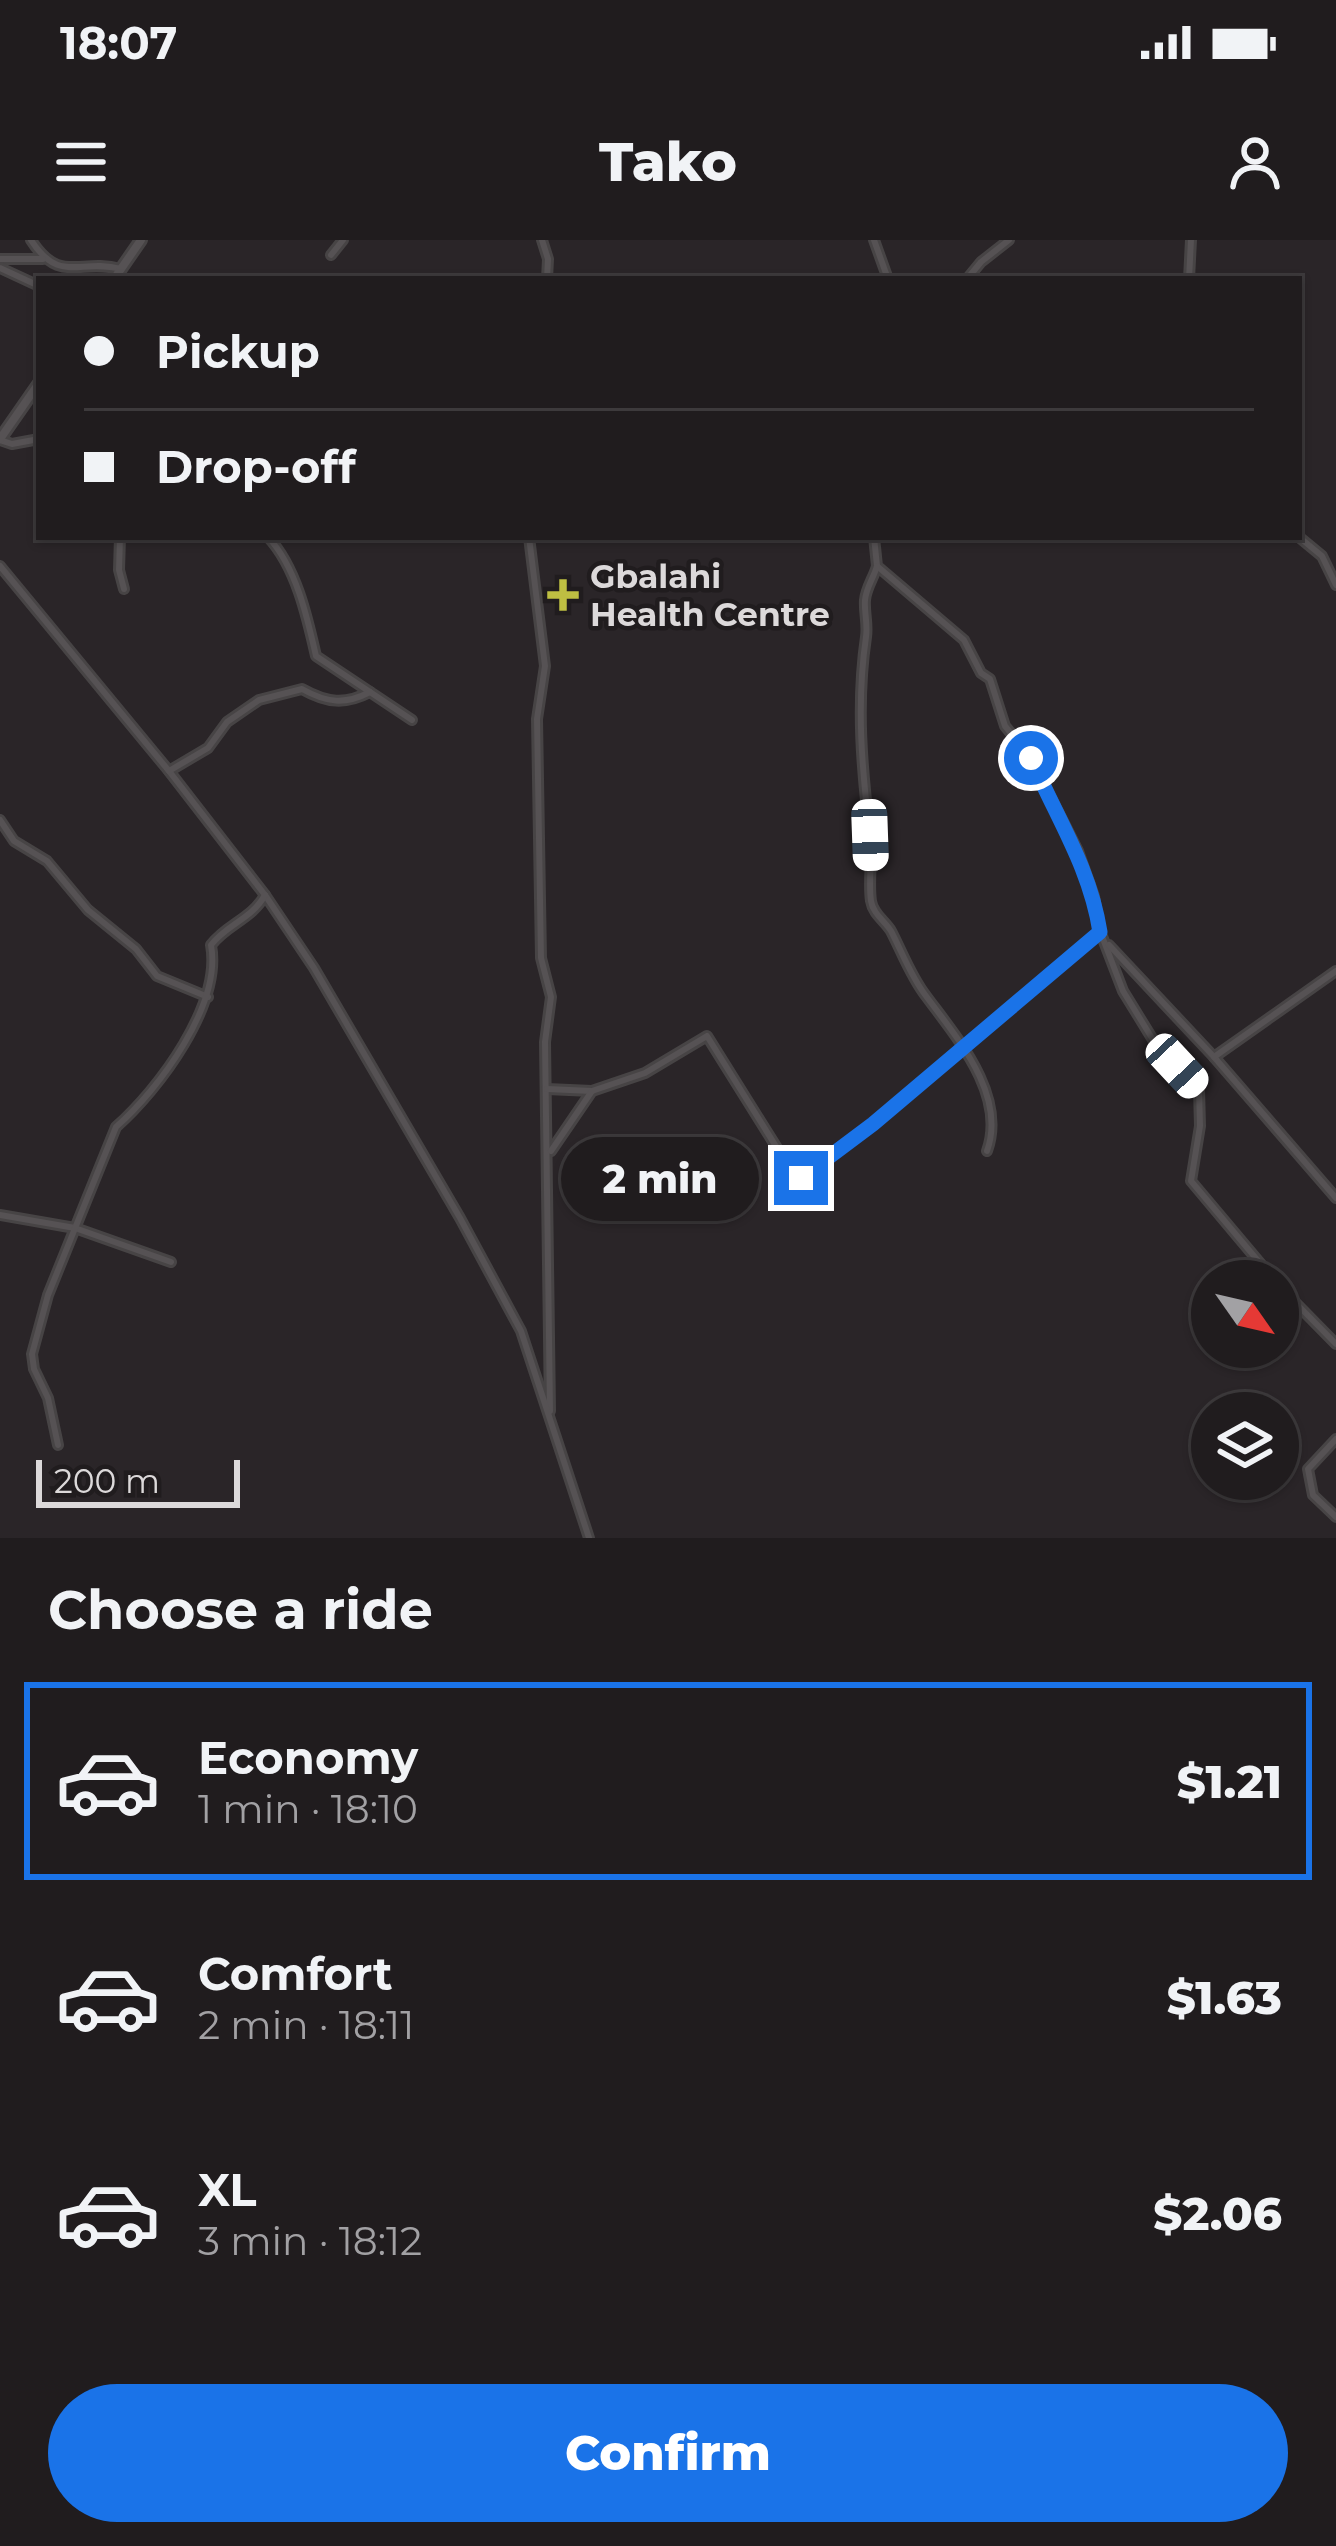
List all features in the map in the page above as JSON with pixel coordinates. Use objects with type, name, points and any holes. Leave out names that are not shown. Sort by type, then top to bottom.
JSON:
[{"type":"street","points":[[31,240],[43,259],[56,267],[81,269],[102,264],[121,269]]},
{"type":"street","points":[[116,276],[141,240]]},
{"type":"street","points":[[331,255],[343,240]]},
{"type":"street","points":[[542,240],[547,276]]},
{"type":"street","points":[[874,240],[887,276]]},
{"type":"street","points":[[970,276],[1009,240]]},
{"type":"street","points":[[1189,276],[1191,240]]},
{"type":"street","points":[[0,263],[43,259]]},
{"type":"street","points":[[0,263],[36,284]]},
{"type":"street","points":[[36,387],[0,439],[12,444],[36,440]]},
{"type":"street","points":[[1302,539],[1322,556],[1336,585]]},
{"type":"street","points":[[120,540],[124,590]]},
{"type":"street","points":[[271,540],[281,551],[316,656],[412,720]]},
{"type":"street","points":[[530,540],[545,667],[537,719],[541,958],[551,997],[546,1022],[549,1419]]},
{"type":"street","points":[[874,540],[877,566],[866,594],[858,745],[865,769],[872,908],[964,1048],[986,1095],[995,1130],[987,1151]]},
{"type":"street","points":[[0,566],[169,772],[265,895],[314,968],[521,1331],[589,1538]]},
{"type":"street","points":[[877,566],[964,640],[990,680],[1005,726],[1031,758],[1078,851],[1094,896],[1100,932],[1123,991],[1144,1025],[1199,1089],[1200,1126],[1191,1181],[1257,1260]]},
{"type":"street","points":[[169,772],[208,748],[227,722],[259,700],[302,688],[319,698],[349,703],[370,692]]},
{"type":"street","points":[[0,820],[14,841],[47,861],[88,910],[136,949],[157,976],[208,998]]},
{"type":"street","points":[[58,1445],[32,1354],[48,1295],[116,1127],[136,1109],[199,1018],[214,965],[211,945],[223,929],[255,912],[265,895]]},
{"type":"street","points":[[547,1089],[592,1091],[645,1073],[707,1036],[799,1179],[1100,932]]},
{"type":"street","points":[[1106,942],[1336,1198]]},
{"type":"street","points":[[1214,1057],[1336,971]]},
{"type":"street","points":[[548,1154],[592,1091]]},
{"type":"street","points":[[0,1215],[74,1228],[171,1262]]},
{"type":"street","points":[[1299,1306],[1336,1344]]},
{"type":"street","points":[[1336,1439],[1308,1468],[1313,1495],[1336,1517]]},
{"type":"place","name":"Gbalahi Health Centre","points":[[563,595]]},
{"type":"route","points":[[801,1178],[873,1124],[1100,932],[1094,896],[1078,851],[1031,758]]}]
